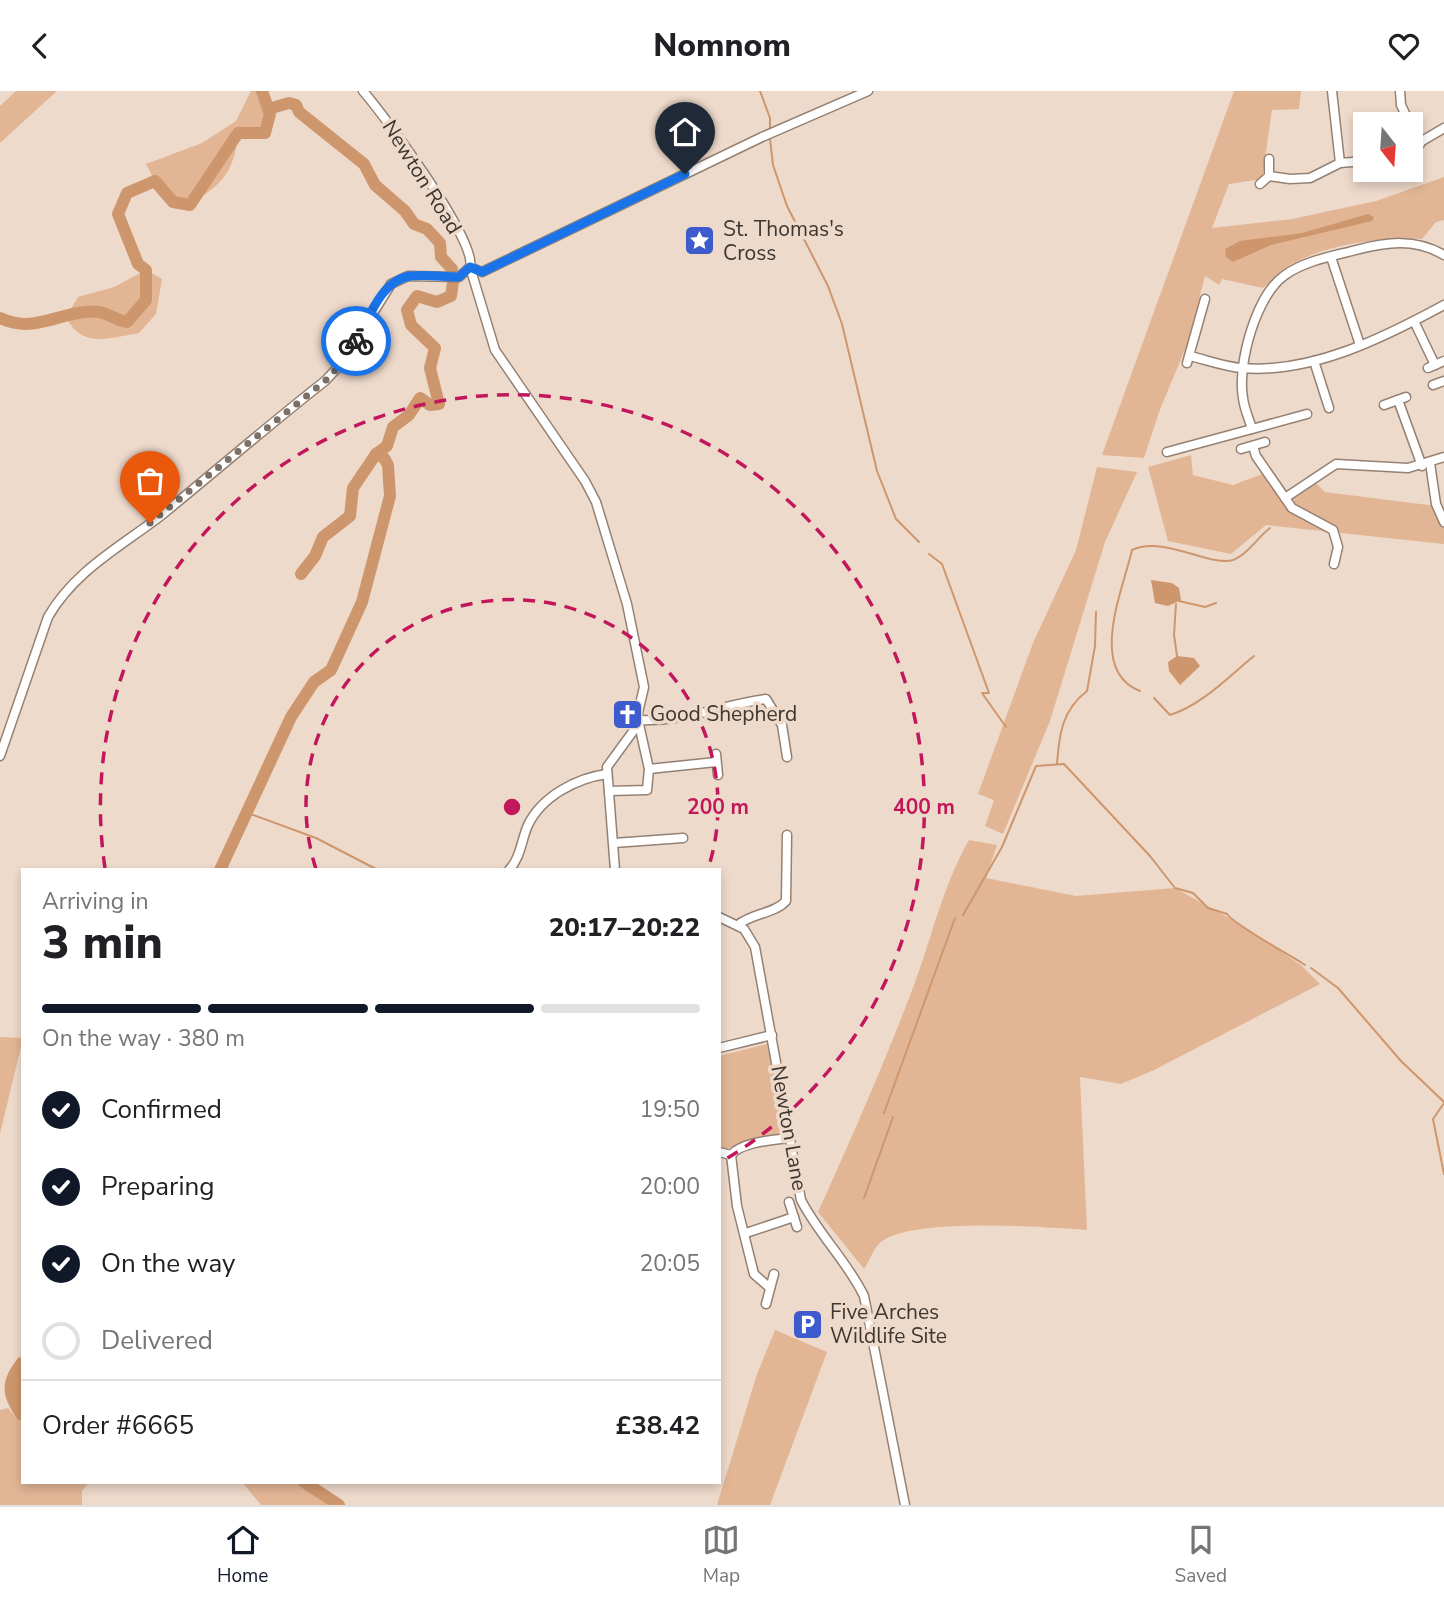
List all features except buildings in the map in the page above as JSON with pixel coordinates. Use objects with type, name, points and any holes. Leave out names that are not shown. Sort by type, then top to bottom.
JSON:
[{"type":"street","name":"Newton Road","points":[[363,91],[408,148],[470,253],[470,267],[495,350],[585,481],[596,502],[641,660],[644,687],[638,720]]},
{"type":"street","points":[[0,756],[48,617],[60,597],[88,568],[161,516],[325,381],[342,363],[391,284],[408,277],[459,277],[470,267],[485,271],[774,131],[869,91]]},
{"type":"street","points":[[1332,91],[1340,163]]},
{"type":"street","points":[[1400,91],[1404,112]]},
{"type":"street","points":[[1423,141],[1444,128]]},
{"type":"street","points":[[1260,184],[1269,176],[1269,159]]},
{"type":"street","points":[[1269,176],[1310,178],[1340,163],[1353,162]]},
{"type":"street","points":[[1252,429],[1242,397],[1242,368],[1253,326],[1273,286],[1295,269],[1373,246],[1410,242],[1444,255]]},
{"type":"street","points":[[1331,257],[1360,345]]},
{"type":"street","points":[[1205,299],[1190,355],[1242,368],[1314,361],[1360,345],[1444,305]]},
{"type":"street","points":[[1414,321],[1436,365]]},
{"type":"street","points":[[1314,361],[1329,408]]},
{"type":"street","points":[[1433,385],[1444,381]]},
{"type":"street","points":[[1384,405],[1402,399],[1444,522]]},
{"type":"street","points":[[1167,452],[1307,414]]},
{"type":"street","points":[[1241,449],[1265,442]]},
{"type":"street","points":[[1253,446],[1292,509],[1333,530],[1338,547],[1334,564]]},
{"type":"street","points":[[1284,498],[1336,464],[1426,464],[1444,457]]},
{"type":"street","points":[[638,720],[692,718],[745,702],[766,699],[782,725],[787,757]]},
{"type":"street","points":[[610,791],[647,790],[649,769],[638,720]]},
{"type":"street","points":[[615,868],[607,774],[611,759],[634,730],[638,720]]},
{"type":"street","points":[[649,769],[716,758],[718,775]]},
{"type":"street","points":[[511,868],[516,862],[527,826],[546,802],[581,779],[607,774]]},
{"type":"street","points":[[721,918],[738,925],[747,917],[778,907],[786,901],[787,835]]},
{"type":"street","points":[[614,843],[683,838]]},
{"type":"street","name":"Newton Lane","points":[[738,925],[748,934],[755,947],[801,1200],[812,1221],[855,1279],[871,1327],[905,1505]]},
{"type":"street","points":[[721,1048],[772,1035]]},
{"type":"street","points":[[721,1152],[731,1155],[746,1147],[789,1138]]},
{"type":"street","points":[[731,1155],[737,1206],[746,1233],[754,1274],[770,1288]]},
{"type":"street","points":[[789,1202],[797,1227]]},
{"type":"street","points":[[746,1233],[794,1217]]},
{"type":"street","points":[[766,1304],[774,1274]]},
{"type":"shaded area","points":[[16,91],[57,91],[0,143],[0,106]]},
{"type":"shaded area","points":[[251,91],[262,91],[270,114],[265,133],[239,133],[233,159],[225,176],[190,205],[168,196],[146,164],[202,143],[236,121]]},
{"type":"shaded area","points":[[1234,91],[1301,91],[1299,109],[1272,110],[1262,179],[1229,184],[1212,228],[1292,219],[1376,201],[1444,177],[1444,220],[1436,222],[1422,239],[1353,243],[1303,258],[1285,268],[1263,288],[1222,279],[1219,285],[1205,276],[1188,342],[1159,412],[1144,458],[1102,455]]},
{"type":"shaded area","points":[[1368,214],[1374,217],[1372,221],[1271,245],[1233,262],[1226,257],[1225,249],[1240,241],[1302,233]]},
{"type":"shaded area","points":[[146,270],[162,279],[156,314],[139,333],[97,339],[80,334],[72,327],[66,317],[78,297],[114,287]]},
{"type":"shaded area","points":[[1191,455],[1193,475],[1233,485],[1262,474],[1290,512],[1297,510],[1293,497],[1315,482],[1325,492],[1444,507],[1444,544],[1266,525],[1231,554],[1168,541],[1148,467]]},
{"type":"shaded area","points":[[1097,467],[1137,472],[1105,542],[1050,721],[1003,834],[985,826],[994,800],[978,794],[1033,643],[1076,550]]},
{"type":"shaded area","points":[[1151,580],[1172,583],[1179,588],[1181,600],[1168,606],[1155,603]]},
{"type":"shaded area","points":[[1177,656],[1194,658],[1200,666],[1180,685],[1169,671],[1168,662]]},
{"type":"shaded area","points":[[969,840],[997,845],[986,878],[1076,896],[1175,888],[1245,927],[1301,965],[1320,984],[1154,1070],[1121,1084],[1080,1077],[1087,1230],[980,1225],[920,1229],[897,1234],[881,1242],[864,1269],[818,1212],[892,1042],[945,893]]},
{"type":"shaded area","points":[[0,1037],[21,1038],[21,1046],[0,1134]]},
{"type":"shaded area","points":[[767,1044],[785,1135],[721,1150],[721,1056]]},
{"type":"shaded area","points":[[775,1330],[827,1352],[770,1505],[717,1505],[757,1374]]},
{"type":"shaded area","points":[[21,1358],[21,1421],[12,1411],[5,1395],[6,1380],[13,1365]]},
{"type":"shaded area","points":[[8,1408],[21,1421],[21,1484],[87,1484],[82,1491],[82,1505],[0,1505],[0,1410]]},
{"type":"shaded area","points":[[244,1484],[307,1484],[339,1505],[261,1505]]},
{"type":"waterway","points":[[0,318],[22,324],[93,311],[127,322],[146,300],[146,270],[138,264],[118,214],[127,193],[155,181],[173,202],[190,205],[238,133],[265,133],[270,114],[262,91]]},
{"type":"waterway","points":[[760,91],[770,118],[770,129]]},
{"type":"waterway","points":[[268,109],[289,103],[296,105],[299,112],[364,164],[375,185],[405,211],[414,224],[427,229],[440,243],[441,257],[452,269]]},
{"type":"waterway","points":[[770,139],[773,165],[787,206],[828,286],[842,324],[877,471],[896,519],[919,542]]},
{"type":"waterway","points":[[221,868],[291,717],[314,682],[331,670],[362,602],[390,496],[388,465],[384,458],[376,454],[387,446],[393,427],[409,415],[420,398],[430,405],[439,404],[430,368],[435,348],[411,325],[407,310],[417,296],[437,302],[451,296],[453,282]]},
{"type":"waterway","points":[[301,574],[315,556],[323,537],[350,516],[353,488],[376,454]]},
{"type":"waterway","points":[[1140,691],[1124,681],[1115,666],[1112,648],[1117,607],[1132,550],[1144,546],[1158,546],[1212,559],[1233,560],[1270,528]]},
{"type":"waterway","points":[[929,554],[942,564],[989,693],[982,693],[1006,727]]},
{"type":"waterway","points":[[1179,601],[1205,607],[1216,603]]},
{"type":"waterway","points":[[1176,604],[1174,635],[1177,656]]},
{"type":"waterway","points":[[1057,764],[1063,724],[1072,706],[1087,691],[1095,646],[1096,612]]},
{"type":"waterway","points":[[1154,698],[1170,715],[1182,710],[1214,690],[1254,656]]},
{"type":"waterway","points":[[963,915],[1002,847],[1036,766],[1064,764],[1150,856],[1175,888],[1193,893],[1208,908],[1227,914],[1305,965]]},
{"type":"waterway","points":[[245,812],[316,838],[374,868]]},
{"type":"waterway","points":[[884,1113],[955,918]]},
{"type":"waterway","points":[[1311,968],[1338,988],[1401,1061],[1444,1102]]},
{"type":"waterway","points":[[1444,1103],[1433,1119],[1444,1174]]},
{"type":"waterway","points":[[864,1198],[893,1117]]},
{"type":"waterway","points":[[307,1484],[339,1505]]},
{"type":"way so far","points":[[150,523],[325,381],[342,363],[356,341]]},
{"type":"place","name":"St. Thomas's Cross","points":[[700,241]]},
{"type":"place","name":"Good Shepherd","points":[[627,714]]},
{"type":"place","name":"Five Arches Wildlife Site","points":[[807,1324]]},
{"type":"route","points":[[356,341],[380,299],[397,280],[408,277],[459,277],[470,267],[482,272],[685,174]]}]
